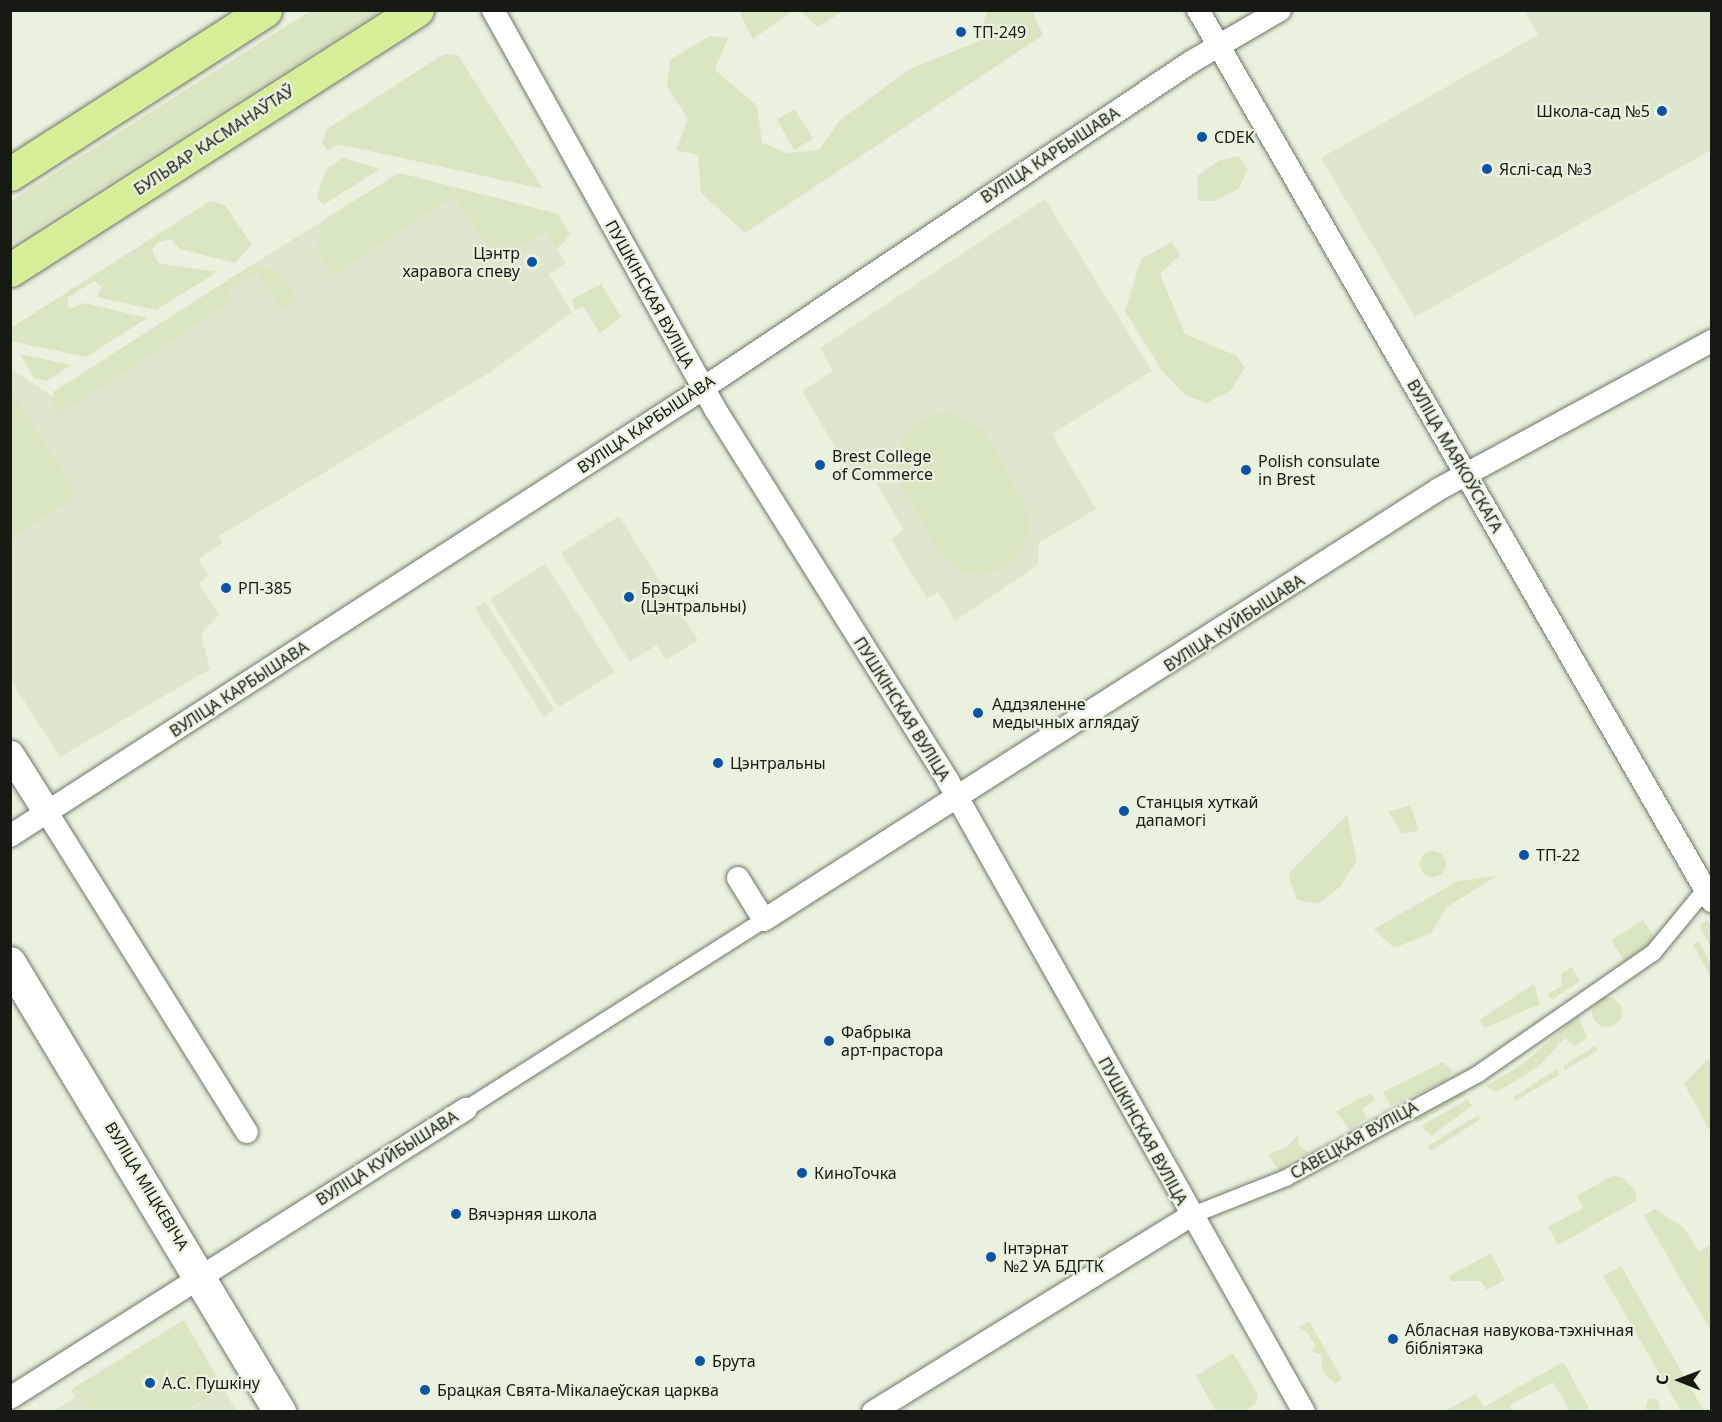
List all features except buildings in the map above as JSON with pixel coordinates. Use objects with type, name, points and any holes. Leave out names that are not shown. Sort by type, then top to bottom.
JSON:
[{"type":"main road","points":[[10,174],[265,10]]},
{"type":"main road","name":"БУЛЬВАР КАСМАНАЎТАЎ","points":[[10,270],[417,10]]},
{"type":"main road","name":"ВУЛІЦА МІЦКЕВІЧА","points":[[10,963],[280,1412]]},
{"type":"street","name":"ПУШКІНСКАЯ ВУЛІЦА","points":[[493,10],[702,387],[957,798],[1190,1216],[1304,1412]]},
{"type":"street","name":"ВУЛІЦА МАЯКОЎСКАГА","points":[[1198,10],[1465,474],[1709,890]]},
{"type":"street","name":"ВУЛІЦА КАРБЫШАВА","points":[[10,836],[48,814],[702,387],[1218,46],[1280,10]]},
{"type":"street","name":"ВУЛІЦА КУЙБЫШАВА","points":[[10,1398],[1465,474],[1712,341]]},
{"type":"street","points":[[10,754],[247,1132]]},
{"type":"street","points":[[738,878],[764,920]]},
{"type":"street","name":"САВЕЦКАЯ ВУЛІЦА","points":[[873,1412],[1190,1216],[1286,1178],[1478,1074],[1653,953],[1709,890]]},
{"type":"shaded area","points":[[310,11],[380,11],[11,245],[11,201]]},
{"type":"shaded area","points":[[743,11],[793,11],[753,39],[740,13]]},
{"type":"shaded area","points":[[800,11],[843,11],[818,27]]},
{"type":"shaded area","points":[[987,11],[1032,11],[1043,35],[745,233],[701,193],[698,155],[676,150],[688,119],[667,87],[670,60],[709,36],[728,38],[715,70],[757,106],[762,143],[787,153],[819,150],[840,120],[910,69],[979,41]]},
{"type":"shaded area","name":"Яслі-сад №3","points":[[1525,11],[1711,11],[1711,150],[1415,317],[1321,158],[1538,35]]},
{"type":"shaded area","points":[[444,54],[458,55],[543,189],[338,144],[328,151],[322,143],[327,129]]},
{"type":"shaded area","points":[[795,109],[813,139],[794,150],[777,119]]},
{"type":"shaded area","points":[[1239,156],[1248,170],[1238,189],[1214,201],[1198,201],[1197,176],[1220,160]]},
{"type":"shaded area","points":[[343,158],[380,169],[323,205],[317,197],[326,169]]},
{"type":"shaded area","points":[[399,173],[558,214],[570,235],[557,249],[566,263],[549,274],[572,312],[492,371],[219,536],[222,543],[198,559],[208,576],[199,583],[219,615],[201,634],[210,669],[60,757],[11,680],[10,368],[56,399],[244,270]]},
{"type":"shaded area","points":[[399,173],[558,214],[570,235],[557,249],[546,231],[498,262],[454,196],[333,276],[316,249],[322,221]]},
{"type":"shaded area","points":[[1045,199],[1152,371],[1052,434],[1096,509],[1039,543],[1038,565],[955,621],[938,592],[927,599],[891,539],[904,530],[869,471],[854,479],[802,391],[833,371],[820,348]]},
{"type":"shaded area","points":[[210,201],[225,205],[252,245],[235,263],[180,249],[171,239],[158,242],[152,250],[158,263],[217,272],[156,310],[97,297],[102,287],[94,281],[67,298],[69,309],[84,303],[147,318],[86,357],[11,341],[11,328]]},
{"type":"shaded area","points":[[1172,242],[1180,255],[1160,274],[1185,334],[1237,356],[1245,368],[1230,391],[1206,403],[1185,395],[1162,371],[1125,311],[1141,259]]},
{"type":"shaded area","points":[[253,264],[277,272],[297,299],[282,309],[257,272],[226,292],[232,301],[55,417],[53,392]]},
{"type":"shaded area","points":[[601,284],[621,317],[600,333],[583,306],[574,311],[573,299]]},
{"type":"shaded area","points":[[20,354],[71,365],[47,381],[34,378]]},
{"type":"shaded area","points":[[10,390],[75,489],[70,500],[11,539]]},
{"type":"shaded area","points":[[948,412],[983,429],[1024,503],[1029,524],[1025,543],[1014,561],[995,571],[976,575],[957,569],[940,553],[899,480],[895,459],[901,440],[930,415]]},
{"type":"shaded area","name":"Брэсцкі (Цэнтральны)","points":[[619,516],[698,640],[666,660],[657,645],[630,662],[561,553]]},
{"type":"shaded area","points":[[545,564],[615,672],[559,707],[490,599]]},
{"type":"shaded area","points":[[485,602],[554,710],[544,717],[475,608]]},
{"type":"shaded area","points":[[1410,805],[1419,831],[1402,833],[1389,812]]},
{"type":"shaded area","points":[[1347,815],[1357,860],[1340,887],[1318,904],[1297,900],[1288,874]]},
{"type":"shaded area","points":[[1433,851],[1442,855],[1446,864],[1442,873],[1433,877],[1424,873],[1420,864],[1424,855]]},
{"type":"shaded area","points":[[1496,876],[1447,907],[1431,933],[1394,948],[1374,929],[1458,881]]},
{"type":"shaded area","points":[[1643,920],[1657,941],[1626,963],[1611,940]]},
{"type":"shaded area","points":[[1707,920],[1711,927],[1711,948],[1699,925]]},
{"type":"shaded area","points":[[1699,941],[1711,965],[1711,978],[1693,944]]},
{"type":"shaded area","points":[[1572,967],[1580,981],[1552,1000],[1548,994],[1561,986],[1562,973]]},
{"type":"shaded area","points":[[1534,984],[1540,1004],[1485,1028],[1479,1020]]},
{"type":"shaded area","points":[[1607,997],[1618,1001],[1622,1012],[1618,1023],[1607,1027],[1596,1023],[1592,1012],[1596,1001]]},
{"type":"shaded area","points":[[1578,1015],[1587,1038],[1575,1046],[1565,1038],[1538,1067],[1496,1092],[1486,1086],[1523,1064]]},
{"type":"shaded area","points":[[1595,1046],[1598,1050],[1565,1070],[1563,1066]]},
{"type":"shaded area","points":[[1708,1059],[1712,1065],[1710,1131],[1684,1084]]},
{"type":"shaded area","points":[[1443,1062],[1453,1071],[1446,1080],[1391,1106],[1383,1092]]},
{"type":"shaded area","points":[[1556,1070],[1559,1075],[1515,1101],[1513,1097]]},
{"type":"shaded area","points":[[1464,1091],[1466,1095],[1417,1123],[1414,1120]]},
{"type":"shaded area","points":[[1371,1093],[1375,1100],[1362,1109],[1367,1118],[1349,1130],[1336,1111]]},
{"type":"shaded area","points":[[1468,1099],[1472,1106],[1431,1136],[1421,1126]]},
{"type":"shaded area","points":[[1478,1115],[1481,1119],[1431,1151],[1428,1146]]},
{"type":"shaded area","points":[[1298,1135],[1299,1146],[1309,1153],[1292,1159],[1280,1172],[1268,1154],[1286,1148]]},
{"type":"shaded area","points":[[1612,1176],[1622,1177],[1636,1191],[1636,1201],[1558,1245],[1548,1227],[1583,1208],[1577,1196]]},
{"type":"shaded area","points":[[1655,1209],[1684,1228],[1699,1252],[1711,1244],[1711,1331],[1644,1216]]},
{"type":"shaded area","points":[[1491,1253],[1505,1280],[1487,1290],[1481,1281],[1451,1281],[1449,1276]]},
{"type":"shaded area","points":[[1621,1266],[1704,1411],[1681,1411],[1603,1276]]},
{"type":"shaded area","points":[[184,1320],[224,1389],[184,1411],[90,1411],[75,1387]]},
{"type":"shaded area","points":[[1309,1321],[1342,1379],[1335,1384],[1323,1372],[1321,1355],[1311,1351],[1315,1345],[1308,1333],[1299,1327]]},
{"type":"shaded area","points":[[1233,1353],[1258,1395],[1256,1404],[1245,1411],[1216,1411],[1196,1376]]},
{"type":"shaded area","points":[[1563,1362],[1589,1408],[1582,1411],[1570,1411],[1553,1382],[1510,1405],[1513,1411],[1445,1411],[1476,1394],[1484,1407]]},
{"type":"shaded area","points":[[75,1387],[90,1411],[54,1411],[75,1398],[71,1390]]},
{"type":"shaded area","points":[[224,1389],[236,1411],[184,1412]]},
{"type":"shaded area","points":[[1650,1399],[1656,1399],[1660,1406],[1656,1413],[1650,1413],[1646,1409],[1646,1403]]},
{"type":"place","name":"ТП-249","points":[[961,32]]},
{"type":"place","name":"Школа-сад №5","points":[[1662,111]]},
{"type":"place","name":"CDEK","points":[[1202,137]]},
{"type":"place","name":"Яслі-сад №3","points":[[1487,169]]},
{"type":"place","name":"Цэнтр харавога спеву","points":[[532,262]]},
{"type":"place","name":"Brest College of Commerce","points":[[820,465]]},
{"type":"place","name":"Polish consulate in Brest","points":[[1246,470]]},
{"type":"place","name":"РП-385","points":[[226,588]]},
{"type":"place","name":"Брэсцкі (Цэнтральны)","points":[[629,597]]},
{"type":"place","name":"Аддзяленне медычных аглядаў","points":[[978,713]]},
{"type":"place","name":"Цэнтральны","points":[[718,763]]},
{"type":"place","name":"Станцыя хуткай дапамогі","points":[[1124,811]]},
{"type":"place","name":"ТП-22","points":[[1524,855]]},
{"type":"place","name":"Фабрыка арт-прастора","points":[[829,1041]]},
{"type":"place","name":"КиноТочка","points":[[802,1173]]},
{"type":"place","name":"Вячэрняя школа","points":[[456,1214]]},
{"type":"place","name":"Інтэрнат №2 УА БДГТК","points":[[991,1257]]},
{"type":"place","name":"Абласная навукова-тэхнічная бібліятэка","points":[[1393,1339]]},
{"type":"place","name":"Брута","points":[[700,1361]]},
{"type":"place","name":"А.С. Пушкіну","points":[[150,1383]]},
{"type":"place","name":"Брацкая Свята-Мікалаеўская царква","points":[[425,1390]]}]
